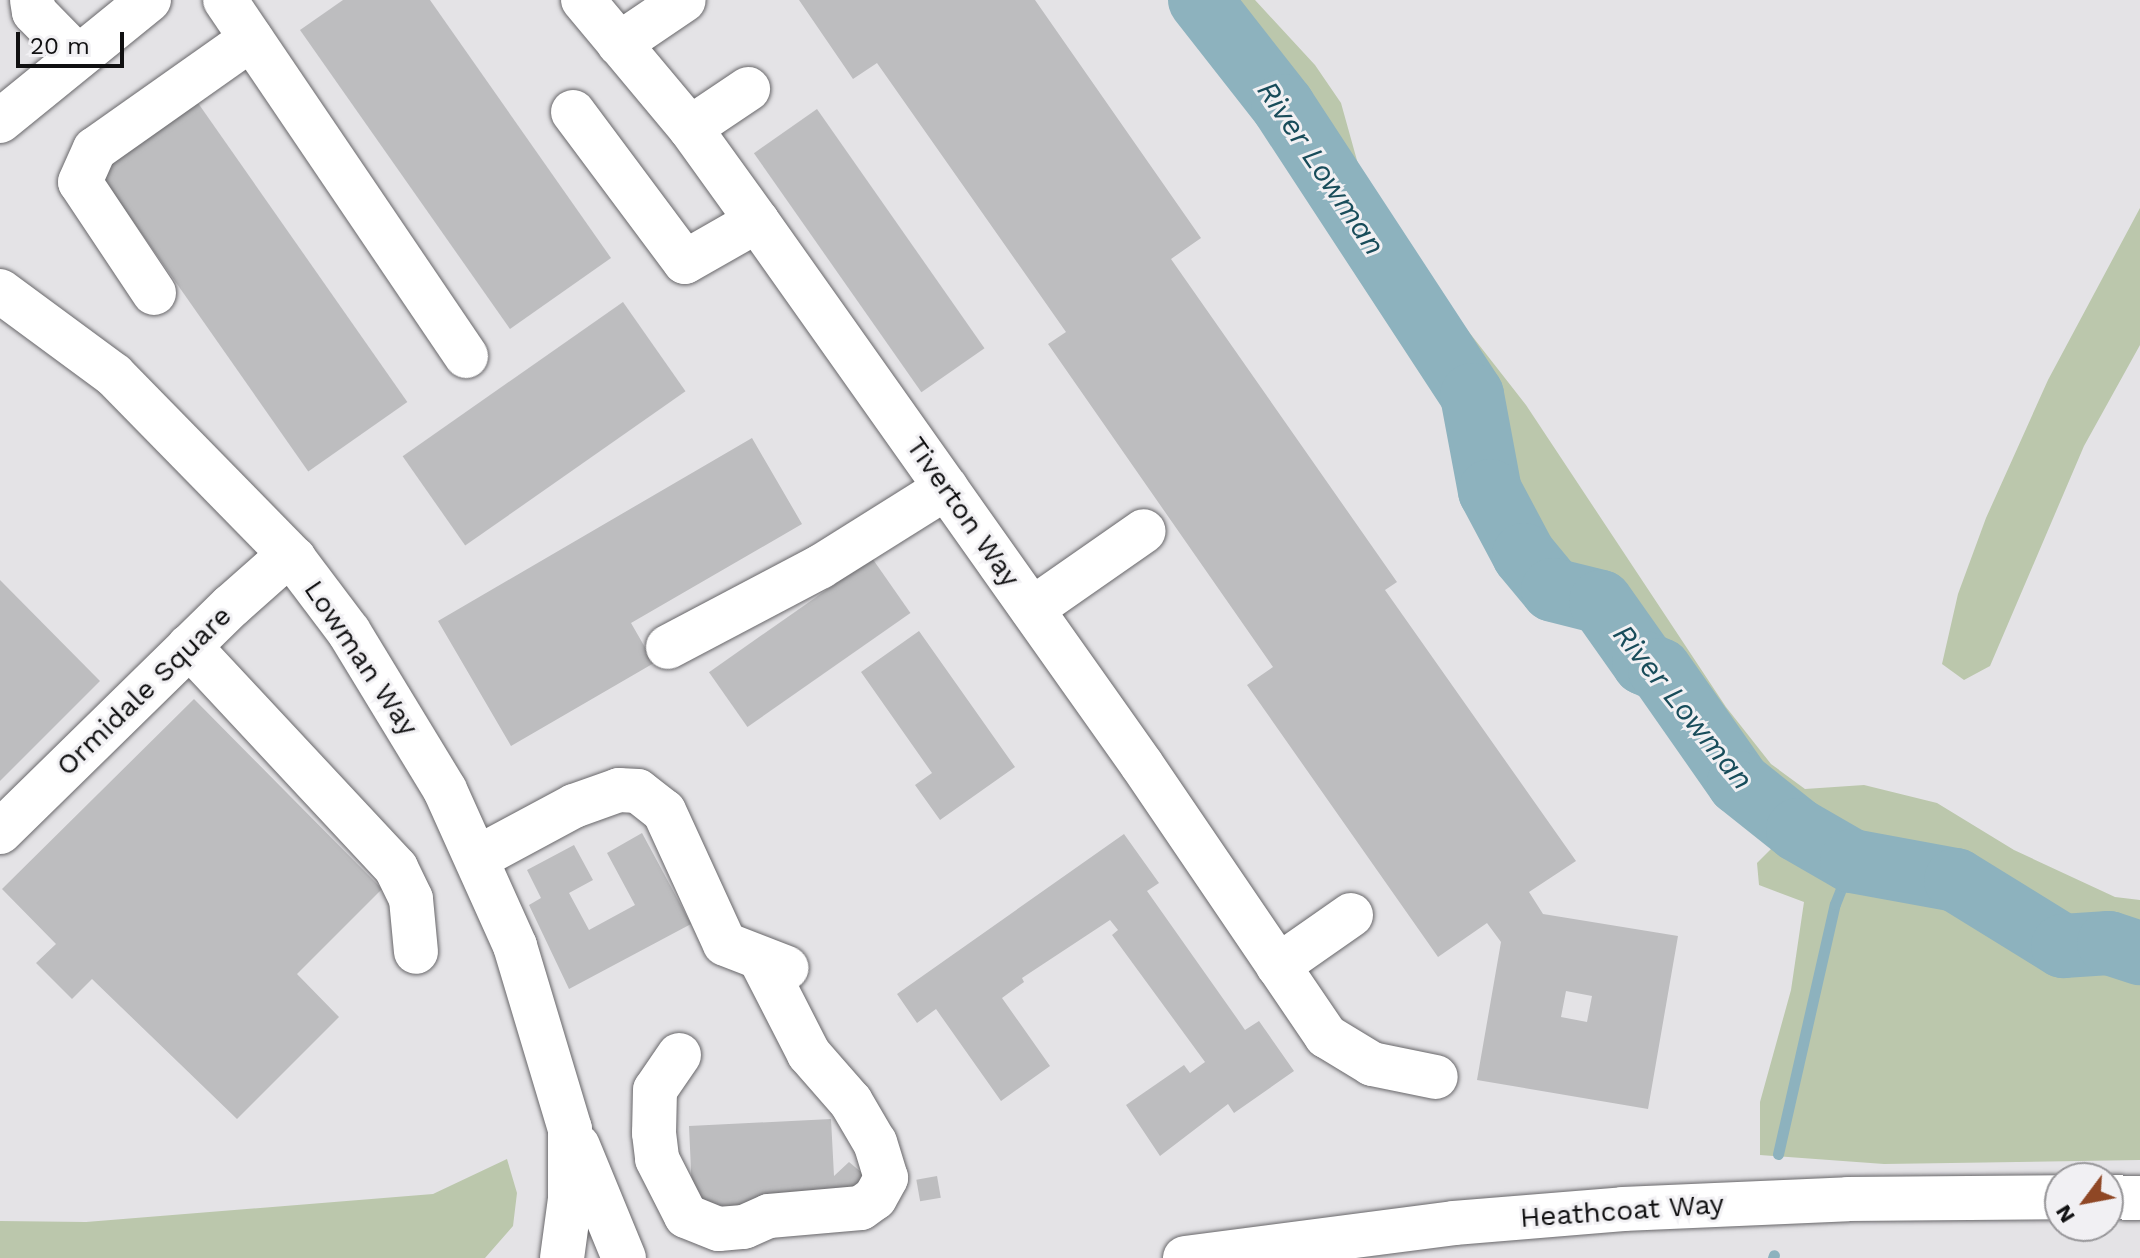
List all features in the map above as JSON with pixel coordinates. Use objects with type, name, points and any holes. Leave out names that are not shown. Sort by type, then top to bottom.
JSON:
[{"type":"street","points":[[32,0],[34,12],[78,57]]},
{"type":"street","points":[[0,121],[149,0]]},
{"type":"street","points":[[225,0],[466,356]]},
{"type":"street","name":"Tiverton Way","points":[[583,0],[690,128],[757,221],[1032,609],[1326,1036],[1372,1064],[1436,1077]]},
{"type":"street","points":[[619,44],[684,0]]},
{"type":"street","points":[[154,293],[80,182],[95,149],[251,39]]},
{"type":"street","points":[[690,128],[748,89]]},
{"type":"street","points":[[573,112],[685,262],[757,221]]},
{"type":"street","name":"Lowman Way","points":[[0,291],[114,375],[225,482],[294,559],[391,697],[479,857],[542,1024],[570,1129],[624,1258]]},
{"type":"street","points":[[668,647],[820,567],[946,488]]},
{"type":"street","points":[[1032,609],[1144,531]]},
{"type":"street","name":"Ormidale Square","points":[[0,832],[189,646],[275,567],[294,559]]},
{"type":"street","points":[[189,646],[396,868],[411,899],[416,952]]},
{"type":"street","points":[[479,857],[574,806],[619,790],[638,791],[664,811],[743,952],[809,1054],[824,1070],[875,1143],[886,1178],[875,1198],[861,1208],[769,1216],[744,1227],[719,1229],[686,1216],[657,1159],[655,1090],[679,1055]]},
{"type":"street","points":[[1278,966],[1351,915]]},
{"type":"street","name":"Lowman Way","points":[[562,1258],[570,1199],[570,1129]]},
{"type":"street","name":"Heathcoat Way","points":[[1185,1258],[1454,1223],[1623,1209],[1848,1199],[2044,1197]]},
{"type":"green space","points":[[1214,0],[1255,0],[1315,65],[1341,103],[1363,182],[1397,240],[1526,405],[1726,707],[1771,764],[1805,789],[1864,785],[1937,803],[2014,850],[2115,897],[2140,900],[2140,1160],[1884,1164],[1760,1155],[1760,1102],[1791,990],[1804,902],[1759,885],[1757,863],[1778,842],[1793,811],[1760,788],[1682,674],[1656,654],[1593,580],[1558,569],[1511,505],[1478,389],[1443,328],[1339,174],[1307,116]]},
{"type":"green space","points":[[2140,208],[2140,345],[2084,446],[1990,666],[1964,680],[1942,664],[1958,594],[1986,518],[2048,380]]},
{"type":"green space","points":[[507,1159],[517,1193],[513,1226],[485,1258],[0,1258],[0,1221],[86,1222],[433,1194]]},
{"type":"building","points":[[343,0],[430,0],[611,258],[510,329],[300,30]]},
{"type":"building","points":[[799,0],[1035,0],[1201,238],[1171,259],[1397,582],[1385,590],[1576,861],[1529,892],[1543,914],[1678,936],[1648,1109],[1477,1080],[1501,942],[1487,923],[1438,957],[1247,685],[1273,667],[1048,344],[1066,332],[877,63],[853,79]],"holes":[[[1566,991],[1592,996],[1587,1022],[1561,1017]]]},
{"type":"building","points":[[198,103],[407,402],[308,471],[99,172]]},
{"type":"building","points":[[817,109],[984,348],[921,392],[754,153]]},
{"type":"building","points":[[623,302],[686,391],[465,546],[403,456]]},
{"type":"building","points":[[752,438],[802,524],[631,623],[654,663],[511,746],[438,621]]},
{"type":"building","points":[[872,558],[910,613],[747,727],[709,672]]},
{"type":"building","points":[[0,580],[100,681],[0,781]]},
{"type":"building","points":[[919,631],[1015,767],[940,820],[915,785],[932,773],[861,672]]},
{"type":"building","points":[[194,699],[382,889],[297,974],[339,1017],[237,1119],[92,979],[72,999],[36,963],[56,944],[2,889]]},
{"type":"building","points":[[642,833],[691,924],[569,989],[529,905],[541,898],[527,870],[574,845],[593,880],[569,893],[589,930],[635,905],[607,853]]},
{"type":"building","points":[[1124,834],[1159,883],[1147,891],[1245,1030],[1259,1021],[1294,1071],[1234,1113],[1228,1104],[1160,1156],[1126,1105],[1184,1065],[1190,1073],[1205,1062],[1112,935],[1118,930],[1110,920],[1022,978],[1024,982],[1002,998],[1050,1066],[1001,1101],[936,1009],[917,1023],[897,994]]},
{"type":"building","points":[[831,1119],[834,1176],[849,1162],[867,1177],[853,1204],[693,1214],[689,1126]]},
{"type":"building","points":[[937,1176],[941,1198],[920,1201],[916,1180]]},
{"type":"waterway","name":"River Lowman","points":[[1200,0],[1283,106],[1472,395],[1490,491],[1524,555],[1553,590],[1601,602],[1644,663],[1660,670],[1739,783],[1798,830],[1852,861],[1956,880],[2063,946],[2109,943],[2140,953]]},
{"type":"waterway","points":[[1778,1154],[1835,904],[1852,861]]}]
